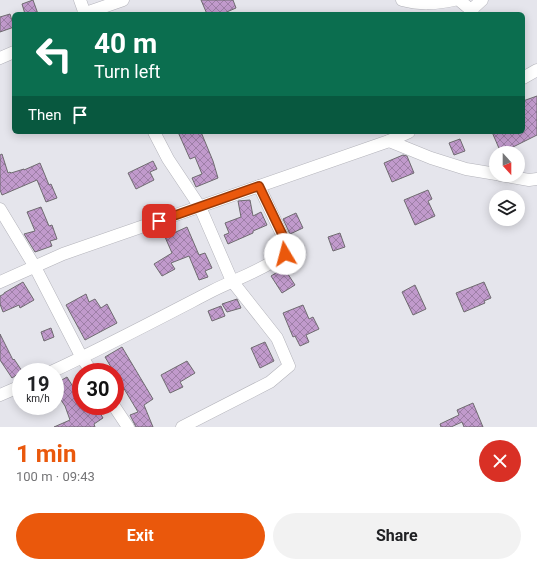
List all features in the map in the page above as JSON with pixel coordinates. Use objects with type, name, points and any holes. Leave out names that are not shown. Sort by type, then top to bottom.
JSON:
[{"type":"street","points":[[80,0],[84,12]]},
{"type":"street","points":[[90,12],[123,0]]},
{"type":"street","points":[[402,0],[415,3],[432,4],[454,0]]},
{"type":"street","points":[[459,0],[472,12],[482,0]]},
{"type":"street","points":[[0,58],[12,53]]},
{"type":"street","points":[[525,77],[537,70]]},
{"type":"street","points":[[155,134],[168,159],[200,206],[232,281],[277,338],[290,366],[270,382],[182,427]]},
{"type":"street","points":[[0,282],[64,254],[389,141],[405,134]]},
{"type":"street","points":[[389,141],[431,158],[466,169],[489,173]]},
{"type":"street","points":[[525,179],[537,179]]},
{"type":"street","points":[[64,366],[232,281],[275,261],[285,254],[286,242],[259,186]]},
{"type":"street","points":[[0,209],[35,266],[86,363]]},
{"type":"street","points":[[0,395],[12,390]]},
{"type":"street","points":[[120,415],[128,427]]},
{"type":"building","points":[[33,0],[37,12],[24,12],[22,4]]},
{"type":"building","points":[[201,0],[233,0],[236,8],[227,12],[206,12]]},
{"type":"building","points":[[10,14],[12,28],[0,32],[0,17]]},
{"type":"building","points":[[537,96],[537,135],[515,146],[498,146],[493,134],[525,134],[525,100]]},
{"type":"building","points":[[179,134],[202,134],[218,178],[196,187],[192,178],[202,174],[195,157],[190,159]]},
{"type":"building","points":[[460,139],[465,151],[454,155],[449,143]]},
{"type":"building","points":[[2,154],[8,173],[24,170],[40,163],[49,185],[51,184],[57,198],[46,202],[37,180],[2,195],[0,190],[0,155]]},
{"type":"building","points":[[403,155],[407,156],[414,173],[392,182],[384,163]]},
{"type":"building","points":[[153,161],[157,169],[150,172],[154,180],[136,189],[128,173]]},
{"type":"building","points":[[428,190],[432,199],[428,201],[435,216],[415,225],[404,200]]},
{"type":"building","points":[[250,200],[253,216],[261,212],[267,225],[228,244],[224,235],[229,233],[225,223],[241,217],[238,201]]},
{"type":"building","points":[[41,207],[49,226],[52,225],[57,239],[50,241],[52,246],[35,252],[24,234],[35,231],[27,212]]},
{"type":"building","points":[[296,213],[303,228],[290,234],[283,219]]},
{"type":"building","points":[[187,227],[199,255],[205,253],[212,268],[205,271],[208,277],[199,280],[189,256],[171,263],[175,269],[162,276],[154,264],[172,253],[165,237]]},
{"type":"building","points":[[340,233],[345,247],[333,251],[328,237]]},
{"type":"building","points":[[284,268],[295,285],[282,293],[271,276]]},
{"type":"building","points":[[23,282],[34,300],[20,308],[19,305],[3,312],[0,304],[0,296]]},
{"type":"building","points":[[484,282],[491,298],[484,301],[485,303],[464,312],[456,293]]},
{"type":"building","points":[[415,285],[426,309],[413,315],[402,292]]},
{"type":"building","points":[[86,294],[89,302],[95,299],[101,308],[107,304],[117,323],[85,340],[66,305]]},
{"type":"building","points":[[237,299],[241,308],[227,312],[222,304]]},
{"type":"building","points":[[303,305],[309,319],[313,317],[319,329],[306,335],[309,342],[300,346],[295,336],[293,337],[283,313]]},
{"type":"building","points":[[221,306],[225,316],[212,321],[208,311]]},
{"type":"building","points":[[51,328],[54,337],[44,341],[41,332]]},
{"type":"building","points":[[0,334],[13,360],[14,359],[17,363],[12,363],[12,378],[0,360]]},
{"type":"building","points":[[265,342],[274,361],[260,368],[251,348]]},
{"type":"building","points":[[122,347],[153,399],[144,405],[153,427],[136,427],[130,415],[138,412],[124,389],[124,363],[109,363],[105,357]]},
{"type":"building","points":[[187,361],[195,373],[180,382],[183,387],[170,393],[161,375]]},
{"type":"building","points":[[67,377],[72,385],[72,415],[101,415],[103,418],[94,424],[95,427],[54,427],[70,420],[64,404],[64,379]]},
{"type":"building","points":[[473,403],[483,427],[464,427],[462,422],[451,427],[441,427],[440,424],[459,415],[457,410]]},
{"type":"route","points":[[159,221],[259,186],[286,242],[285,254]]}]
